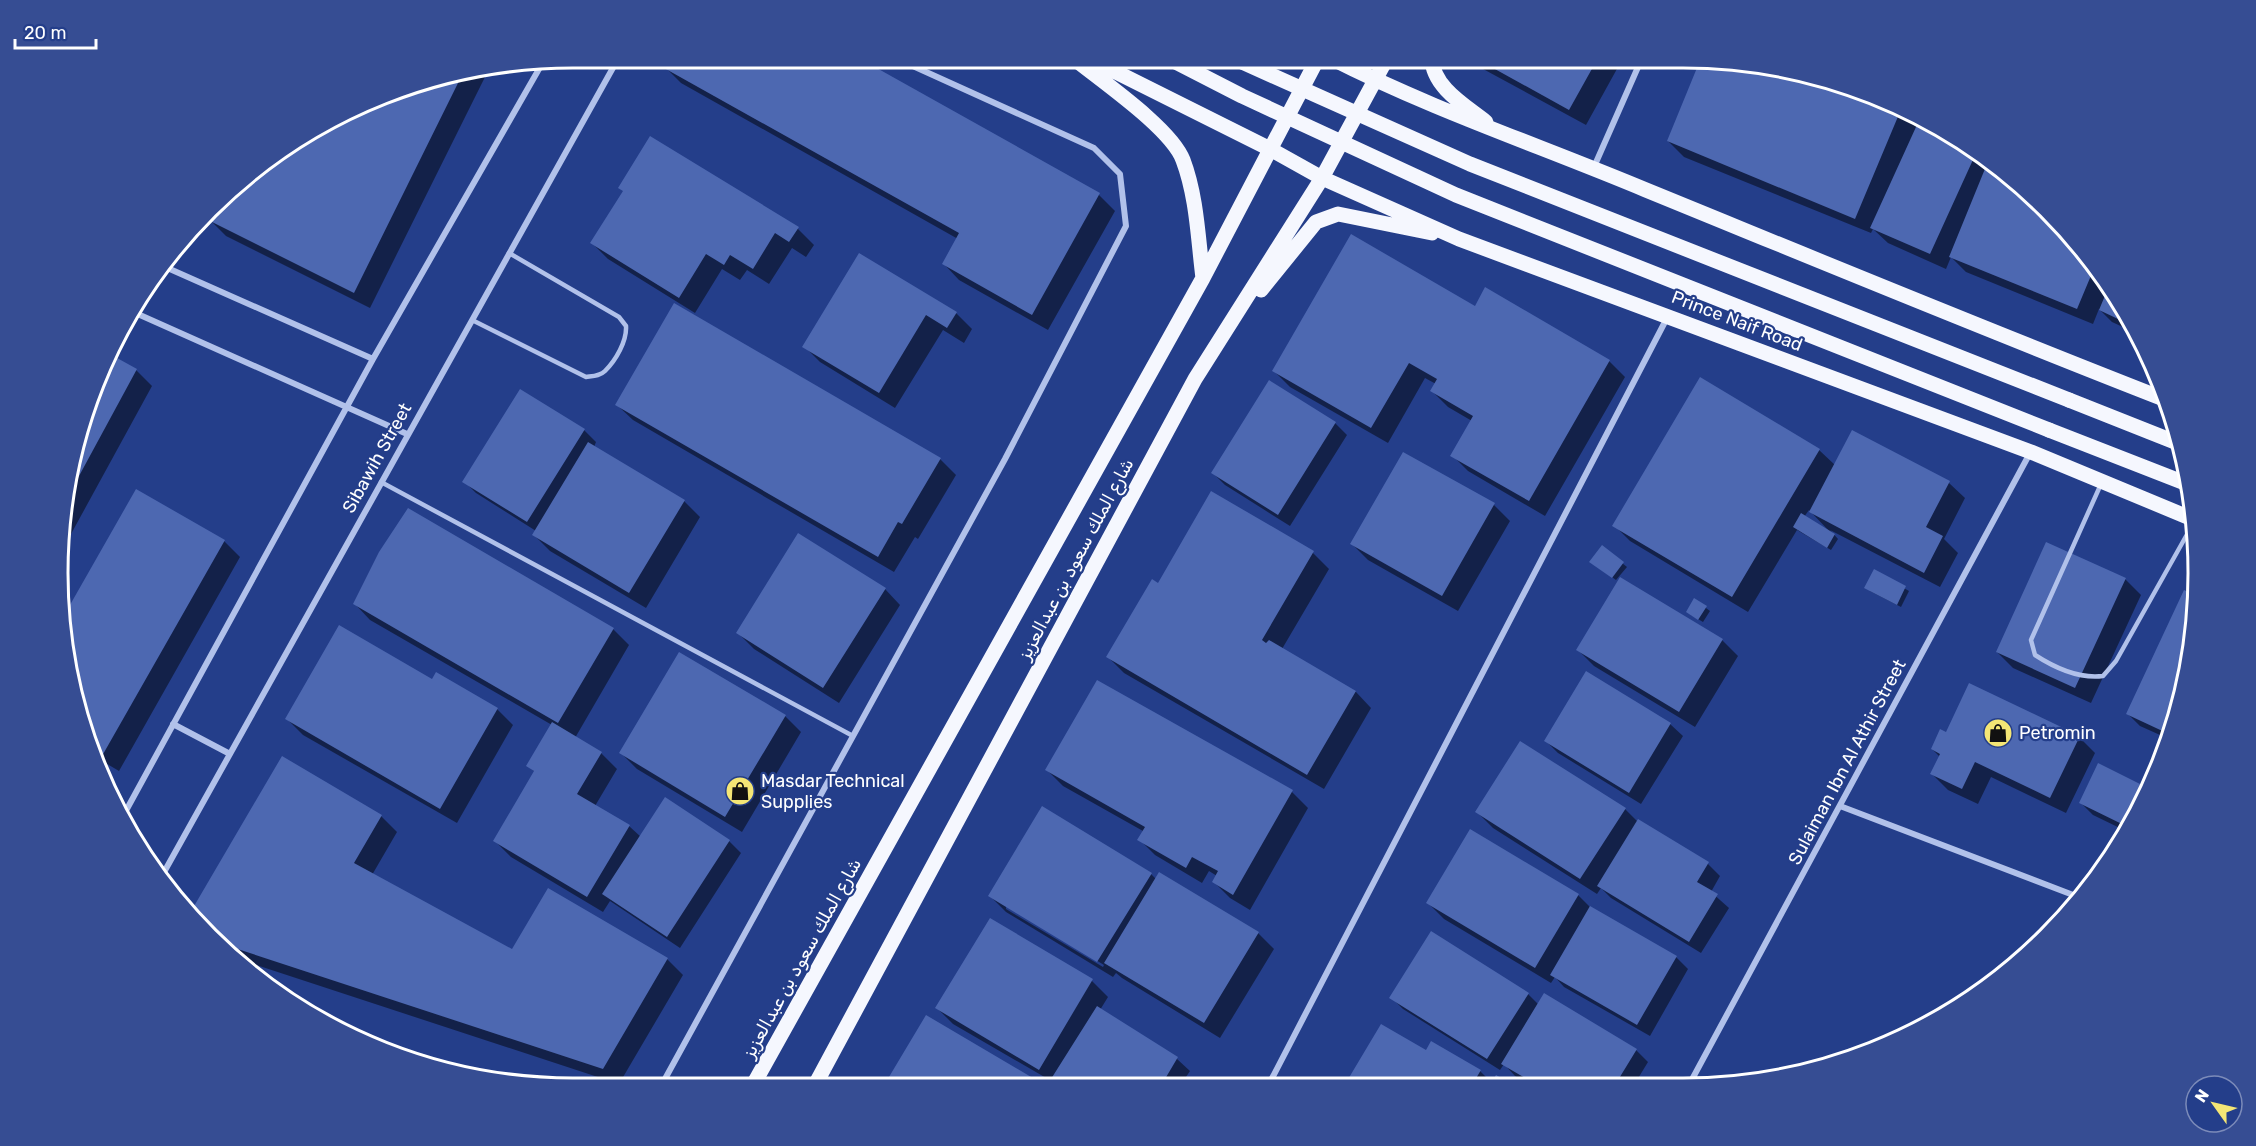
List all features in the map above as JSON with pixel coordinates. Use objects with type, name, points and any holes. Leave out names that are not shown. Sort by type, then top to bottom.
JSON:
[{"type":"main road","points":[[1086,68],[1160,128],[1182,158],[1194,205],[1203,278]]},
{"type":"main road","name":"Prince Naif Road","points":[[1108,68],[1270,149],[1322,178],[1459,239],[2031,452],[2185,516]]},
{"type":"main road","points":[[1187,68],[1242,96],[1456,195],[2180,481]]},
{"type":"main road","points":[[1255,68],[1470,164],[2170,440]]},
{"type":"main road","name":"شارع الملك سعود بن عبدالعزيز","points":[[757,1078],[1203,278],[1313,68]]},
{"type":"main road","points":[[1351,68],[1498,132],[1593,168],[2156,396]]},
{"type":"main road","name":"شارع الملك سعود بن عبدالعزيز","points":[[819,1078],[1195,379],[1322,178],[1382,68]]},
{"type":"main road","points":[[1434,68],[1444,88],[1498,132]]},
{"type":"main road","points":[[1195,379],[1289,253],[1316,222],[1338,214],[1459,239]]},
{"type":"street","name":"Sibawih Street","points":[[165,871],[613,68]]},
{"type":"street","points":[[665,1078],[1005,459],[1126,226],[1120,174],[1094,148],[916,68]]},
{"type":"street","points":[[1593,168],[1638,68]]},
{"type":"street","points":[[127,810],[373,359],[539,69]]},
{"type":"street","points":[[169,269],[373,359]]},
{"type":"street","points":[[139,314],[407,434]]},
{"type":"street","points":[[1272,1078],[1668,316]]},
{"type":"street","name":"Sulaiman Ibn Al Athir Street","points":[[1693,1078],[2031,452]]},
{"type":"street","points":[[173,724],[230,754]]},
{"type":"street","points":[[1840,806],[2072,895]]},
{"type":"lane","points":[[472,320],[586,377],[605,372],[624,342],[626,326],[619,317],[509,253]]},
{"type":"lane","points":[[381,482],[853,736]]},
{"type":"lane","points":[[2102,482],[2031,640],[2036,655],[2049,664],[2087,678],[2103,676],[2116,661],[2187,535]]},
{"type":"building","points":[[664,68],[877,68],[1100,193],[1032,315],[942,264],[959,233]]},
{"type":"building","points":[[1493,68],[1592,68],[1569,110]]},
{"type":"building","points":[[1697,68],[1782,77],[1845,94],[1898,116],[1855,219],[1667,141]]},
{"type":"building","points":[[459,81],[354,293],[211,221],[265,172],[320,135],[380,106],[411,94]]},
{"type":"building","points":[[1917,125],[1973,159],[1930,254],[1870,228]]},
{"type":"building","points":[[650,136],[799,227],[789,242],[775,233],[753,269],[730,255],[724,265],[706,254],[679,298],[590,243],[623,191],[618,188]]},
{"type":"building","points":[[1985,168],[2040,216],[2091,275],[2077,309],[1949,257]]},
{"type":"building","points":[[1351,234],[1475,306],[1485,287],[1610,360],[1529,501],[1450,456],[1473,416],[1430,391],[1437,379],[1409,363],[1371,428],[1272,371]]},
{"type":"building","points":[[859,253],[957,312],[947,328],[926,315],[879,393],[802,347]]},
{"type":"building","points":[[2105,295],[2121,321],[2099,310]]},
{"type":"building","points":[[674,303],[941,458],[902,524],[898,522],[878,557],[615,405]]},
{"type":"building","points":[[116,358],[137,369],[76,482],[94,411]]},
{"type":"building","points":[[1700,377],[1820,449],[1732,597],[1612,526]]},
{"type":"building","points":[[1269,380],[1336,422],[1278,515],[1211,473]]},
{"type":"building","points":[[520,389],[585,429],[527,522],[462,482]]},
{"type":"building","points":[[1852,430],[1950,481],[1926,527],[1943,536],[1924,573],[1809,512]]},
{"type":"building","points":[[588,442],[685,500],[629,593],[532,535]]},
{"type":"building","points":[[1403,452],[1495,503],[1442,596],[1350,544]]},
{"type":"building","points":[[136,489],[225,540],[102,756],[77,672],[69,607]]},
{"type":"building","points":[[1211,491],[1314,551],[1262,640],[1266,643],[1269,640],[1356,691],[1307,775],[1106,657],[1152,579],[1158,583]]},
{"type":"building","points":[[408,508],[614,628],[558,723],[353,604],[379,552]]},
{"type":"building","points":[[1801,513],[1835,534],[1827,548],[1793,527]]},
{"type":"building","points":[[798,533],[886,588],[823,688],[736,633]]},
{"type":"building","points":[[2046,542],[2126,578],[2075,688],[1996,652]]},
{"type":"building","points":[[1602,545],[1624,562],[1612,578],[1589,562]]},
{"type":"building","points":[[1874,569],[1906,586],[1897,605],[1864,588]]},
{"type":"building","points":[[1620,577],[1723,639],[1679,712],[1576,650]]},
{"type":"building","points":[[2184,590],[2187,592],[2184,639],[2179,672],[2163,731],[2126,714]]},
{"type":"building","points":[[1694,598],[1707,606],[1698,620],[1686,612]]},
{"type":"building","points":[[339,625],[432,679],[436,672],[498,708],[440,809],[285,719]]},
{"type":"building","points":[[679,652],[786,715],[725,817],[619,753]]},
{"type":"building","points":[[1586,671],[1671,723],[1629,793],[1544,741]]},
{"type":"building","points":[[1097,680],[1293,790],[1233,895],[1212,882],[1218,871],[1192,857],[1186,868],[1137,840],[1145,827],[1045,770]]},
{"type":"building","points":[[1969,683],[2080,736],[2050,798],[1975,762],[1962,789],[1930,774],[1940,754],[1931,749],[1940,729],[1946,732]]},
{"type":"building","points":[[552,722],[602,752],[577,794],[630,825],[587,897],[493,841],[534,771],[526,766]]},
{"type":"building","points":[[1520,741],[1626,808],[1580,879],[1475,812]]},
{"type":"building","points":[[282,756],[382,815],[354,863],[512,949],[548,888],[668,958],[603,1069],[235,948],[194,907]]},
{"type":"building","points":[[2098,763],[2142,785],[2122,824],[2079,803]]},
{"type":"building","points":[[665,797],[730,840],[667,937],[602,894]]},
{"type":"building","points":[[1042,806],[1152,873],[1097,962],[988,896]]},
{"type":"building","points":[[1638,819],[1709,862],[1697,882],[1718,894],[1689,942],[1597,886]]},
{"type":"building","points":[[1470,829],[1579,894],[1535,968],[1426,903]]},
{"type":"building","points":[[1159,872],[1259,932],[1204,1023],[1104,963]]},
{"type":"building","points":[[1590,906],[1677,956],[1637,1025],[1550,975]]},
{"type":"building","points":[[990,918],[1093,979],[1039,1070],[935,1008]]},
{"type":"building","points":[[1431,931],[1529,993],[1487,1059],[1389,998]]},
{"type":"building","points":[[1544,993],[1637,1049],[1619,1078],[1525,1078],[1501,1064]]},
{"type":"building","points":[[1097,1006],[1178,1057],[1166,1078],[1052,1078]]},
{"type":"building","points":[[926,1015],[1033,1078],[888,1078]]},
{"type":"building","points":[[1381,1024],[1426,1050],[1431,1041],[1481,1070],[1476,1078],[1349,1078]]},
{"type":"place","name":"Petromin","points":[[1998,733]]},
{"type":"place","name":"Masdar Technical Supplies","points":[[740,791]]}]
